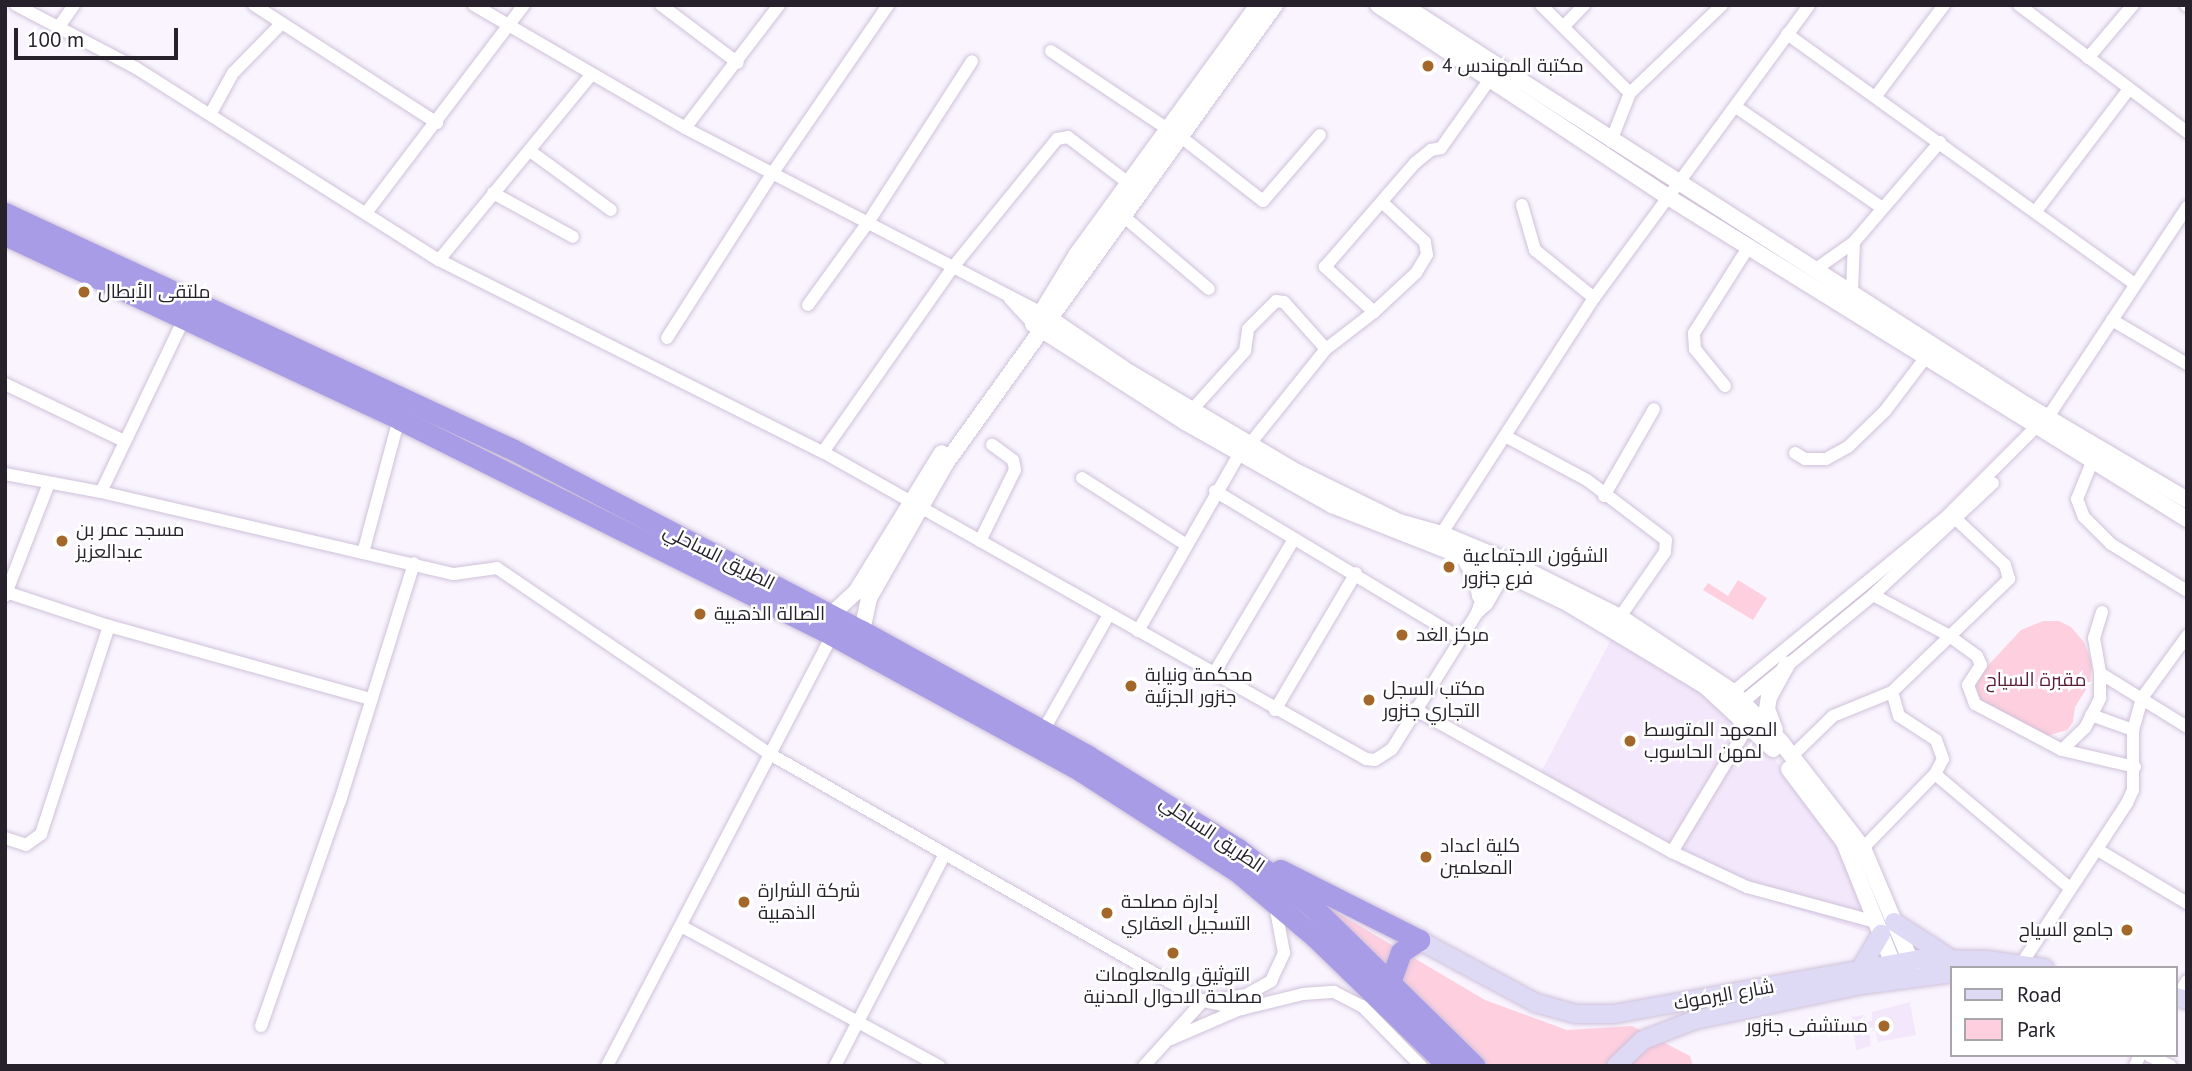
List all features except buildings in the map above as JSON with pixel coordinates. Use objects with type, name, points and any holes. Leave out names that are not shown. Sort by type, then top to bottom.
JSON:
[{"type":"highway","name":"الطريق الساحلي","points":[[5,213],[514,450],[832,625],[1091,777],[1239,873],[1387,991],[1475,1066]]},
{"type":"highway","name":"الطريق الساحلي","points":[[5,235],[185,317],[832,625],[862,631],[1043,731],[1238,849],[1315,909],[1448,1066]]},
{"type":"highway","points":[[1238,849],[1419,940],[1395,961],[1387,991]]},
{"type":"main road","points":[[1860,970],[1884,926],[1952,966]]},
{"type":"main road","name":"شارع اليرموك","points":[[1419,940],[1536,1003],[1576,1014],[1614,1014],[1860,970],[1951,966]]},
{"type":"main road","name":"شارع اليرموك","points":[[1952,966],[2022,963],[2035,966]]},
{"type":"main road","name":"شارع اليرموك","points":[[1616,1066],[1643,1040],[1673,1026],[1905,970]]},
{"type":"street","points":[[16,5],[211,113],[439,260],[823,452],[1108,617],[1138,631],[1213,676],[1366,760],[1375,760],[1392,749],[1414,709],[1461,639],[1501,565]]},
{"type":"street","points":[[58,28],[74,5]]},
{"type":"street","points":[[254,5],[436,123]]},
{"type":"street","points":[[474,5],[685,128],[869,221],[1010,299],[1332,505],[1432,547],[1501,565],[1620,617],[1733,701],[1781,742],[1863,848],[1884,926]]},
{"type":"street","points":[[366,213],[524,5]]},
{"type":"street","points":[[661,5],[738,63]]},
{"type":"street","points":[[685,128],[738,63],[779,5]]},
{"type":"street","points":[[667,338],[772,174],[888,5]]},
{"type":"street","points":[[607,1066],[681,926],[832,625],[862,595],[914,505],[1042,321],[1122,215],[1258,5]]},
{"type":"street","points":[[1042,321],[1077,254],[1275,5]]},
{"type":"street","points":[[1378,5],[1668,197],[1926,357],[2184,494]]},
{"type":"street","points":[[1541,5],[1630,93]]},
{"type":"street","points":[[1564,26],[1584,5]]},
{"type":"street","points":[[1611,141],[1630,93],[1722,5]]},
{"type":"street","points":[[1432,547],[1594,298],[1809,5]]},
{"type":"street","points":[[1875,96],[1944,5]]},
{"type":"street","points":[[2019,5],[2187,132]]},
{"type":"street","points":[[2088,58],[2133,5]]},
{"type":"street","points":[[1406,6],[1611,141],[1852,291],[2044,422],[2092,462],[2187,519]]},
{"type":"street","points":[[211,113],[233,73],[282,23]]},
{"type":"street","points":[[1787,34],[2135,284]]},
{"type":"street","points":[[1051,51],[1175,134],[1263,201],[1320,135]]},
{"type":"street","points":[[808,306],[869,221],[972,61]]},
{"type":"street","points":[[439,260],[591,75]]},
{"type":"street","points":[[1374,312],[1325,267],[1375,206],[1384,204],[1415,163],[1431,150],[1441,148],[1490,79]]},
{"type":"street","points":[[2036,211],[2129,89]]},
{"type":"street","points":[[1736,107],[1881,207]]},
{"type":"street","points":[[823,452],[953,267],[1057,139],[1068,137],[1130,185]]},
{"type":"street","points":[[1816,269],[1854,242],[1881,207],[1940,142]]},
{"type":"street","points":[[530,150],[611,210]]},
{"type":"street","points":[[493,193],[573,237]]},
{"type":"street","points":[[1138,631],[1215,491],[1245,450],[1326,349],[1374,312],[1416,272],[1426,255],[1425,242],[1384,204]]},
{"type":"street","points":[[1522,205],[1535,250],[1594,298]]},
{"type":"street","points":[[1733,701],[1787,665],[1873,595],[1957,520],[2044,422],[2187,207]]},
{"type":"street","points":[[1122,215],[1209,289]]},
{"type":"street","points":[[1852,291],[1854,242]]},
{"type":"street","points":[[1725,386],[1695,349],[1694,333],[1749,246]]},
{"type":"street","points":[[1191,411],[1245,351],[1248,330],[1276,301],[1284,302],[1326,349]]},
{"type":"street","points":[[101,492],[185,317]]},
{"type":"street","points":[[2112,320],[2187,364]]},
{"type":"street","points":[[1042,321],[1191,411],[1245,450],[1371,510],[1442,534],[1501,565],[1733,701]]},
{"type":"street","points":[[1795,453],[1805,459],[1826,459],[1849,446],[1885,411],[1926,357]]},
{"type":"street","points":[[5,384],[124,441]]},
{"type":"street","points":[[1604,496],[1654,408]]},
{"type":"street","points":[[363,553],[399,419]]},
{"type":"street","points":[[1733,701],[1944,519],[2044,422]]},
{"type":"street","points":[[1504,436],[1587,481],[1666,540],[1665,551],[1620,617]]},
{"type":"street","points":[[979,541],[1015,470],[1013,460],[992,445]]},
{"type":"street","points":[[2092,462],[2077,499],[2084,517],[2111,544],[2187,591]]},
{"type":"street","points":[[5,474],[101,492],[454,574],[488,568],[507,573],[558,613],[768,753],[944,856],[1203,1001],[1241,1009]]},
{"type":"street","points":[[1082,478],[1185,544]]},
{"type":"street","points":[[48,483],[6,594],[109,626],[370,699]]},
{"type":"street","points":[[1215,491],[1356,573],[1461,639]]},
{"type":"street","points":[[1792,756],[1833,716],[1892,692],[2009,579],[2005,565],[1957,520]]},
{"type":"street","points":[[1213,676],[1294,539]]},
{"type":"street","points":[[1463,556],[1477,579],[1478,605]]},
{"type":"street","points":[[261,1026],[340,801],[414,563]]},
{"type":"street","points":[[1275,710],[1356,573]]},
{"type":"street","points":[[862,595],[862,631]]},
{"type":"street","points":[[1873,595],[1948,635],[1977,656],[1981,665],[1968,685],[1975,704],[2062,750],[2135,767]]},
{"type":"street","points":[[2062,750],[2091,715],[2099,698],[2100,673],[2094,638],[2102,612]]},
{"type":"street","points":[[1043,731],[1108,617]]},
{"type":"street","points":[[5,838],[26,845],[41,834],[109,626]]},
{"type":"street","points":[[2022,963],[2098,850],[2133,790],[2133,730],[2142,698],[2187,636]]},
{"type":"street","points":[[1781,742],[1768,709],[1773,684],[1787,665]]},
{"type":"street","points":[[2100,673],[2187,727]]},
{"type":"street","points":[[1863,848],[1935,774],[1942,752],[1936,740],[1899,716],[1892,692]]},
{"type":"street","points":[[1414,709],[1672,852],[1747,887],[1884,926]]},
{"type":"street","points":[[2091,715],[2133,730]]},
{"type":"street","points":[[1672,852],[1752,718]]},
{"type":"street","points":[[1752,718],[1844,842],[1905,970]]},
{"type":"street","points":[[1935,774],[2070,888]]},
{"type":"street","points":[[2098,850],[2187,903]]},
{"type":"street","points":[[835,1066],[944,856]]},
{"type":"street","points":[[1143,1066],[1203,1001],[1246,995],[1276,975],[1284,953],[1274,902]]},
{"type":"street","points":[[681,926],[939,1066]]},
{"type":"street","points":[[1165,1042],[1241,1009],[1303,994],[1334,992],[1362,1006],[1421,1066]]},
{"type":"street","points":[[2152,1057],[2171,1066]]},
{"type":"shaded area","points":[[1615,632],[1718,701],[1754,732],[1844,850],[1872,927],[1866,932],[1730,887],[1681,866],[1541,772]]},
{"type":"shaded area","name":"مستشفى جنزور","points":[[1910,1002],[1916,1035],[1878,1042],[1875,1030],[1869,1031],[1871,1046],[1856,1050],[1852,1017],[1864,1015],[1865,1022],[1872,1021],[1872,1012]]},
{"type":"green space","points":[[1738,580],[1767,598],[1753,620],[1703,590],[1708,583],[1728,596]]},
{"type":"green space","name":"مقبرة السياح","points":[[2043,621],[2059,621],[2071,627],[2084,642],[2092,664],[2090,683],[2075,707],[2073,722],[2067,730],[2043,737],[1982,706],[1967,688],[2021,630]]},
{"type":"green space","points":[[1326,906],[1485,1000],[1567,1030],[1632,1026],[1690,1056],[1693,1066],[1489,1066]]},
{"type":"place","name":"مكتبة المهندس 4","points":[[1428,66]]},
{"type":"place","name":"ملتقى الأبطال","points":[[84,292]]},
{"type":"place","name":"مسجد عمر بن عبدالعزيز","points":[[62,541]]},
{"type":"place","name":"الشؤون الاجتماعية فرع جنزور","points":[[1449,567]]},
{"type":"place","name":"الصالة الذهبية","points":[[700,614]]},
{"type":"place","name":"مركز الغد","points":[[1402,635]]},
{"type":"place","name":"محكمة ونيابة جنزور الجزئية","points":[[1131,686]]},
{"type":"place","name":"مكتب السجل التجاري جنزور","points":[[1369,700]]},
{"type":"place","name":"المعهد المتوسط لمهن الحاسوب","points":[[1630,741]]},
{"type":"place","name":"كلية اعداد المعلمين","points":[[1426,857]]},
{"type":"place","name":"شركة الشرارة الذهبية","points":[[744,902]]},
{"type":"place","name":"إدارة مصلحة التسجيل العقاري","points":[[1107,913]]},
{"type":"place","name":"جامع السياح","points":[[2127,930]]},
{"type":"place","name":"التوثيق والمعلومات مصلحة الاحوال المدنية","points":[[1173,953]]},
{"type":"place","name":"مستشفى جنزور","points":[[1884,1026]]}]
